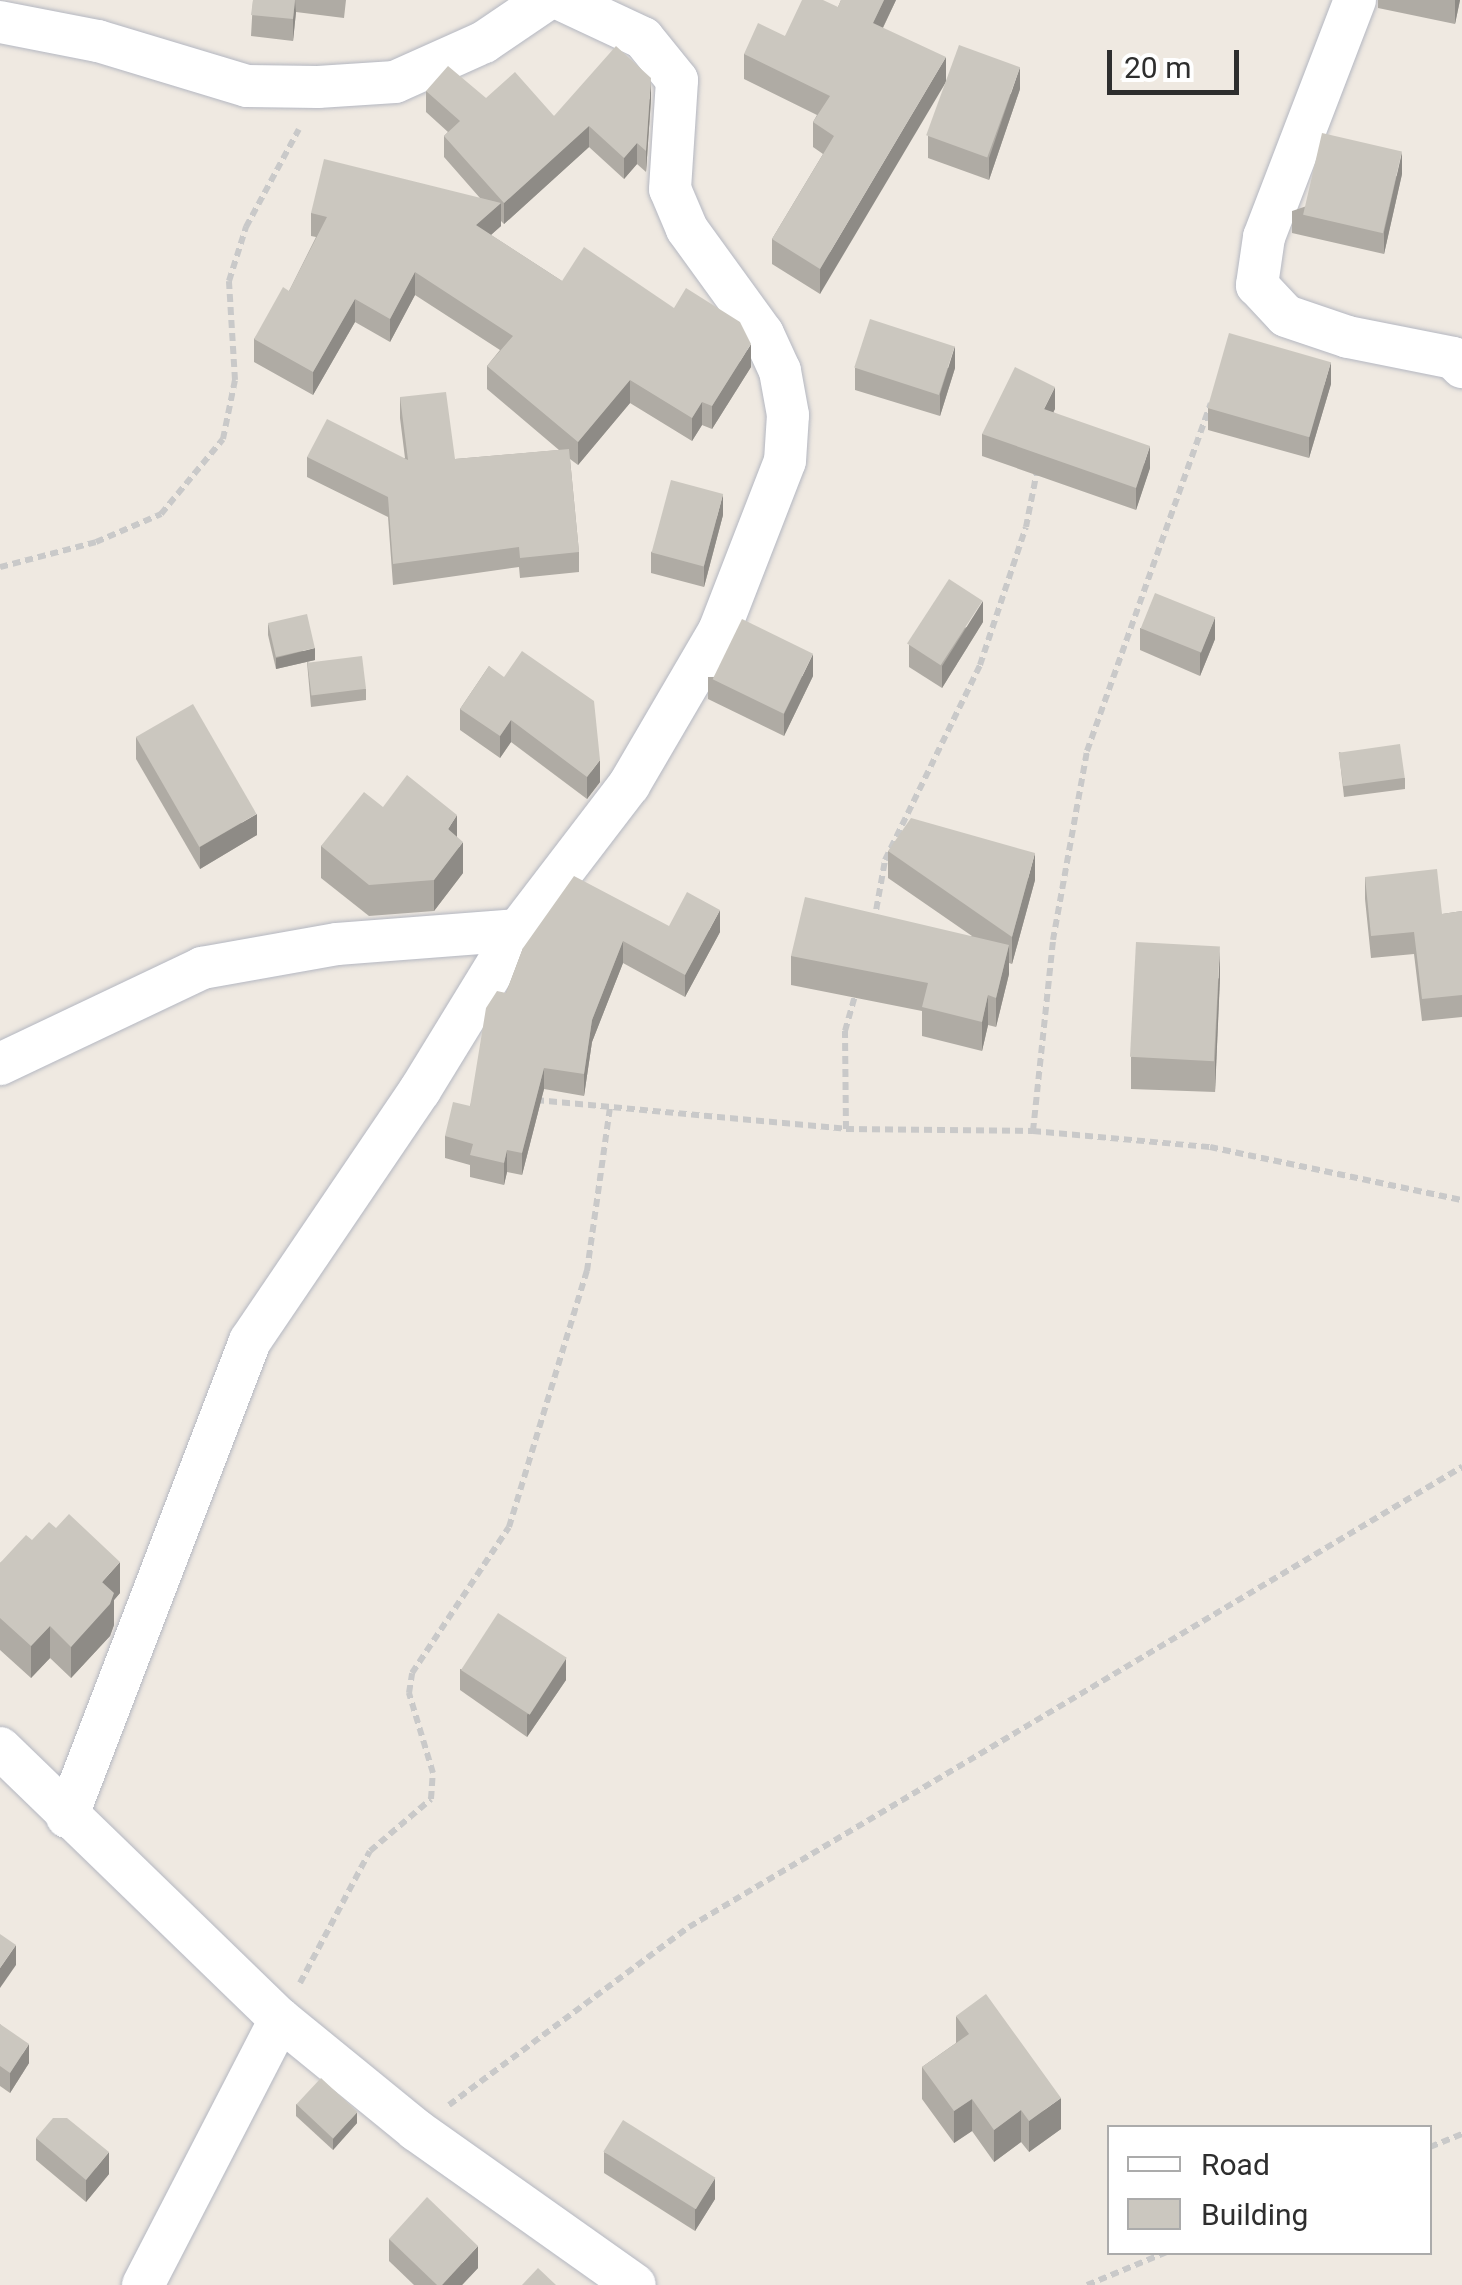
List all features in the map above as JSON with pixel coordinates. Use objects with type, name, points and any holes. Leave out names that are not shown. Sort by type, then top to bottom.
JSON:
[{"type":"street","points":[[0,22],[98,41],[247,86],[318,86],[396,82],[484,42],[546,0]]},
{"type":"street","points":[[67,1817],[250,1340],[420,1090],[518,930],[629,784],[719,631],[785,460],[788,415],[780,372],[763,334],[676,209],[670,189],[677,80],[666,60],[643,38],[562,0]]},
{"type":"street","points":[[1355,0],[1264,238],[1257,285],[1286,316],[1348,337],[1453,358],[1462,367]]},
{"type":"street","points":[[0,1064],[202,968],[336,944],[518,930]]},
{"type":"street","points":[[0,1748],[67,1817],[180,1916],[280,2019],[416,2130],[635,2285]]},
{"type":"street","points":[[143,2285],[280,2019]]},
{"type":"path","points":[[0,568],[96,542],[161,514],[223,439],[235,380],[228,281],[246,228],[318,86]]},
{"type":"path","points":[[1032,1131],[1053,940],[1086,751],[1212,399]]},
{"type":"path","points":[[871,940],[885,860],[980,666],[1026,527],[1039,458]]},
{"type":"path","points":[[846,1129],[845,1031],[861,976]]},
{"type":"path","points":[[515,1098],[846,1129],[1032,1131],[1210,1147],[1462,1200]]},
{"type":"path","points":[[280,2019],[370,1851],[431,1799],[433,1773],[409,1693],[412,1673],[509,1527],[587,1270],[610,1107]]},
{"type":"path","points":[[416,2130],[688,1926],[1462,1466]]},
{"type":"path","points":[[1432,2147],[1462,2134]]},
{"type":"path","points":[[1087,2285],[1160,2255]]},
{"type":"building","points":[[253,0],[295,0],[293,19],[251,15]]},
{"type":"building","points":[[802,0],[823,0],[838,7],[841,0],[884,0],[873,23],[946,57],[820,269],[772,239],[834,136],[813,122],[830,96],[744,54],[758,23],[785,36]]},
{"type":"building","points":[[959,45],[1020,67],[987,157],[926,135]]},
{"type":"building","points":[[616,46],[651,78],[646,151],[637,143],[624,158],[589,126],[504,203],[444,136],[460,121],[426,91],[448,66],[486,98],[515,72],[554,116]]},
{"type":"building","points":[[1322,133],[1402,151],[1383,233],[1303,215]]},
{"type":"building","points":[[324,159],[501,203],[476,225],[562,281],[584,247],[674,308],[686,288],[740,322],[751,344],[712,406],[702,402],[692,418],[630,380],[578,442],[487,366],[513,336],[415,272],[390,319],[355,299],[313,372],[254,339],[283,287],[289,291],[327,217],[311,213]]},
{"type":"building","points":[[870,319],[955,347],[939,395],[854,368]]},
{"type":"building","points":[[1229,333],[1331,362],[1309,437],[1208,408]]},
{"type":"building","points":[[1015,367],[1055,387],[1044,409],[1150,446],[1136,488],[982,434]]},
{"type":"building","points":[[446,392],[455,459],[569,449],[579,552],[520,558],[519,547],[393,564],[388,497],[307,457],[327,419],[408,460],[400,397]]},
{"type":"building","points":[[671,480],[723,494],[704,566],[652,552]]},
{"type":"building","points":[[949,579],[983,601],[941,665],[907,644]]},
{"type":"building","points":[[1155,593],[1215,617],[1201,653],[1141,628]]},
{"type":"building","points":[[307,614],[315,648],[276,657],[268,623]]},
{"type":"building","points":[[742,619],[813,654],[784,714],[713,679]]},
{"type":"building","points":[[522,651],[594,701],[600,760],[587,777],[511,720],[500,736],[460,709],[489,666],[504,677]]},
{"type":"building","points":[[362,656],[366,689],[311,695],[307,663]]},
{"type":"building","points":[[193,704],[256,814],[199,847],[136,737]]},
{"type":"building","points":[[1400,744],[1405,778],[1343,786],[1339,753]]},
{"type":"building","points":[[407,775],[457,815],[448,829],[463,842],[434,880],[369,885],[321,846],[364,792],[383,807]]},
{"type":"building","points":[[911,818],[1035,853],[1012,937],[888,851]]},
{"type":"building","points":[[1437,869],[1442,914],[1462,911],[1462,995],[1422,999],[1414,932],[1371,936],[1365,877]]},
{"type":"building","points":[[574,876],[669,926],[687,892],[720,910],[685,975],[623,941],[592,1020],[584,1074],[544,1068],[522,1153],[507,1150],[504,1163],[470,1155],[473,1144],[445,1136],[453,1102],[470,1106],[486,1008],[497,991],[506,993],[523,948]]},
{"type":"building","points":[[805,897],[1009,945],[996,998],[988,995],[982,1022],[922,1007],[928,983],[791,956]]},
{"type":"building","points":[[1136,942],[1220,946],[1214,1061],[1130,1057]]},
{"type":"building","points":[[69,1514],[120,1562],[102,1582],[114,1593],[110,1604],[71,1647],[50,1626],[31,1646],[0,1618],[0,1563],[26,1535],[32,1540],[49,1522],[56,1528]]},
{"type":"building","points":[[498,1613],[567,1658],[530,1715],[461,1670]]},
{"type":"building","points":[[0,1934],[16,1945],[0,1968]]},
{"type":"building","points":[[986,1994],[1061,2098],[1029,2121],[1021,2110],[994,2130],[972,2099],[954,2111],[922,2067],[969,2034],[956,2016]]},
{"type":"building","points":[[0,2024],[29,2044],[10,2073],[0,2066]]},
{"type":"building","points":[[321,2078],[358,2112],[333,2138],[296,2104]]},
{"type":"building","points":[[53,2118],[67,2118],[109,2152],[86,2180],[36,2138]]},
{"type":"building","points":[[623,2120],[715,2178],[696,2209],[603,2151]]},
{"type":"building","points":[[427,2197],[478,2246],[442,2285],[437,2285],[389,2239]]},
{"type":"building","points":[[538,2268],[556,2285],[522,2285]]}]
